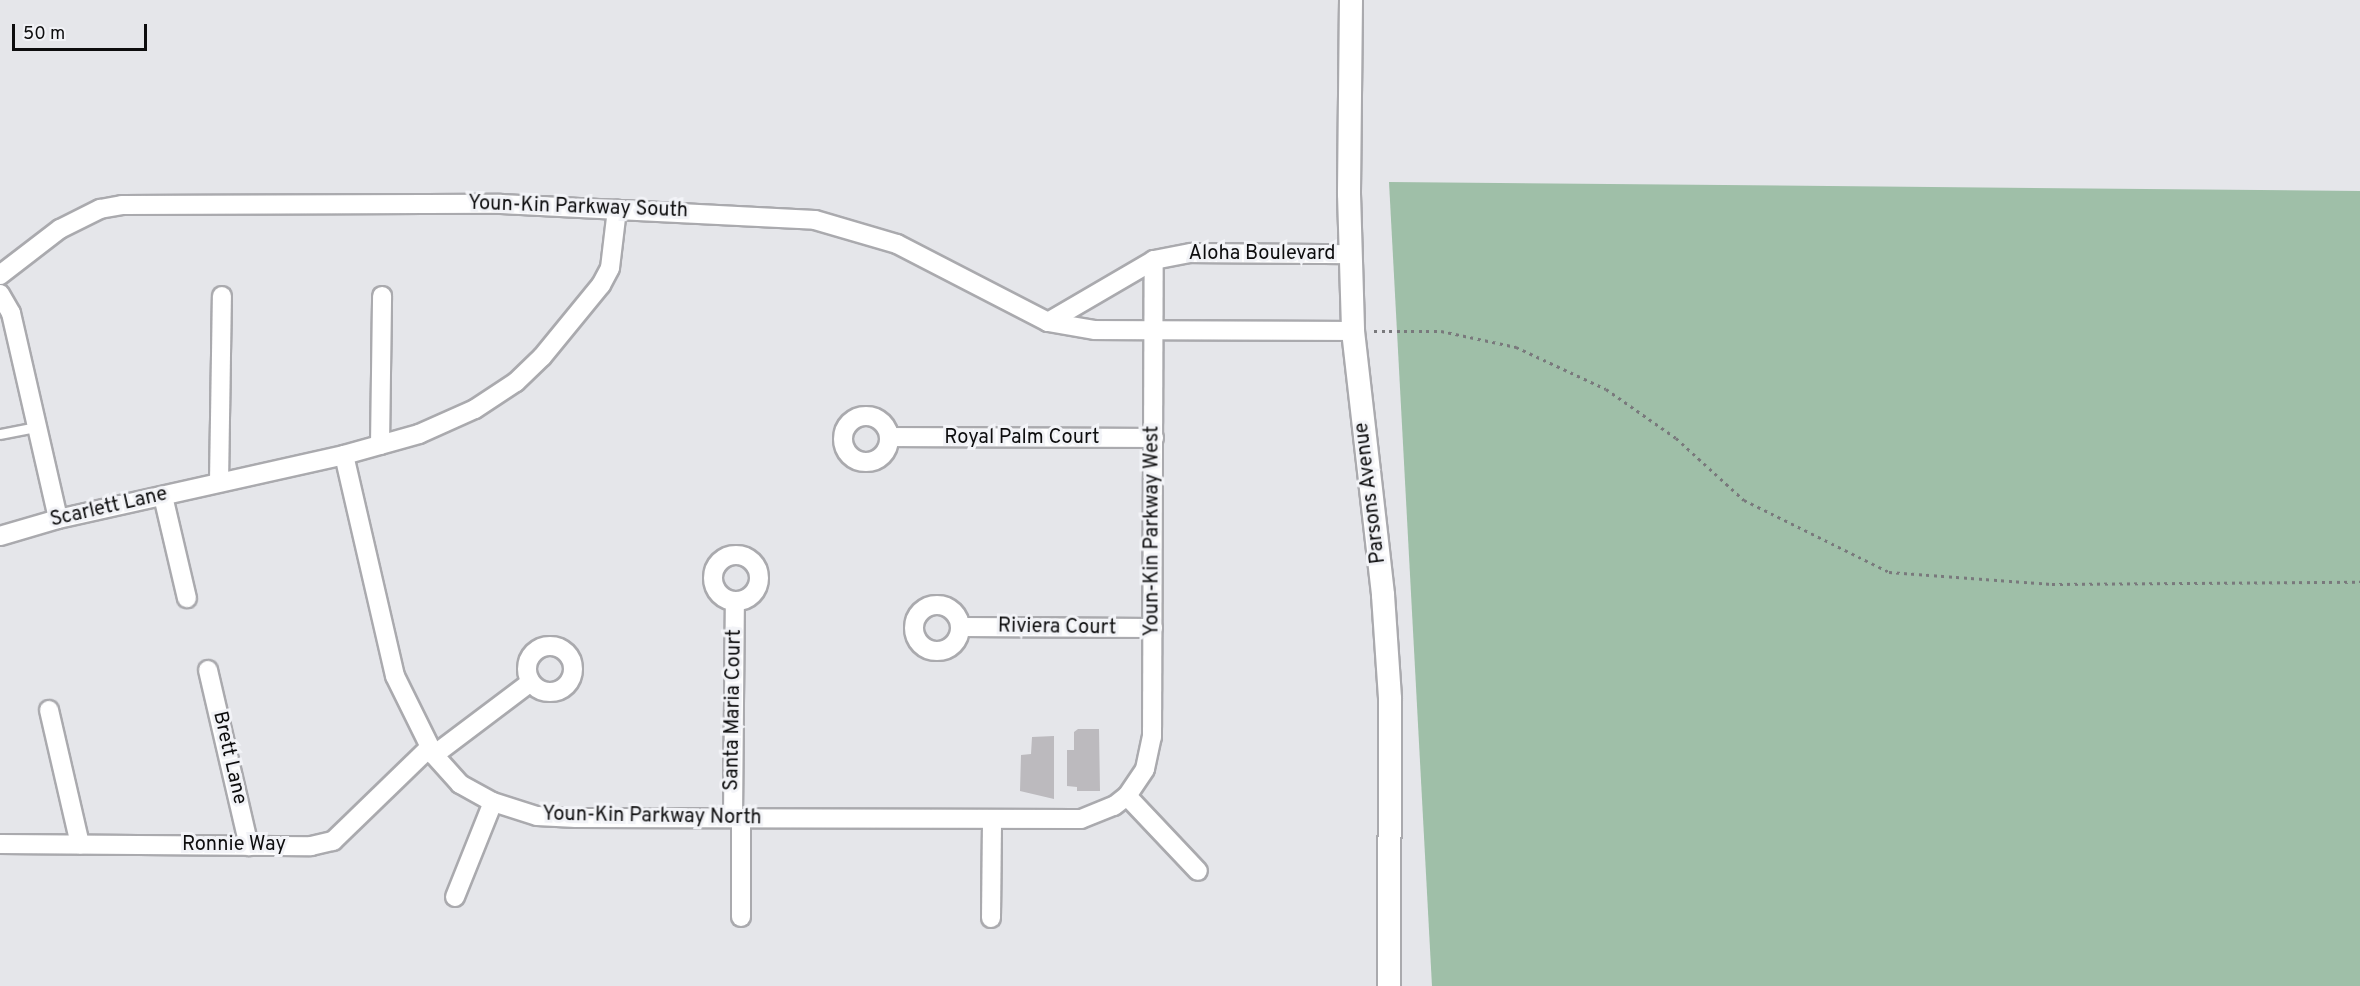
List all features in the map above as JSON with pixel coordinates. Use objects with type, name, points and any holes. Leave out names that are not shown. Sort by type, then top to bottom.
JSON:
[{"type":"street","name":"Parsons Avenue","points":[[1351,0],[1349,254],[1353,331],[1388,657],[1391,769],[1390,975]]},
{"type":"street","name":"Youn-Kin Parkway South","points":[[0,275],[60,229],[100,209],[122,205],[452,204],[769,215],[858,230],[933,261],[997,298],[1048,322],[1095,330],[1154,331]]},
{"type":"street","name":"Scarlett Lane","points":[[0,536],[58,519],[344,455],[419,434],[476,409],[516,382],[542,357],[601,285],[610,268],[616,209]]},
{"type":"street","name":"Aloha Boulevard","points":[[1048,322],[1154,260],[1191,253],[1349,254]]},
{"type":"street","name":"Youn-Kin Parkway West","points":[[1127,796],[1145,769],[1150,753],[1153,628],[1154,260]]},
{"type":"street","points":[[0,294],[11,313],[58,519]]},
{"type":"street","points":[[219,482],[222,296]]},
{"type":"street","points":[[380,445],[382,296]]},
{"type":"street","points":[[1154,331],[1353,331]]},
{"type":"street","name":"Royal Palm Court","points":[[889,437],[1154,438]]},
{"type":"street","name":"Youn-Kin Parkway North","points":[[344,455],[395,676],[432,751],[460,784],[493,802],[537,816],[992,821],[1081,819],[1114,806],[1127,796]]},
{"type":"street","points":[[163,496],[187,598]]},
{"type":"street","name":"Santa Maria Court","points":[[735,601],[737,819],[741,917]]},
{"type":"street","name":"Riviera Court","points":[[961,627],[1153,628]]},
{"type":"street","name":"Brett Lane","points":[[208,670],[249,846]]},
{"type":"street","name":"Ronnie Way","points":[[0,844],[311,846],[333,841],[432,751],[531,682]]},
{"type":"street","points":[[48,710],[80,844]]},
{"type":"street","points":[[1127,796],[1198,871]]},
{"type":"street","points":[[455,897],[493,802]]},
{"type":"street","points":[[991,918],[992,821]]},
{"type":"lane","points":[[0,434],[37,427]]},
{"type":"path","points":[[1353,331],[1442,331],[1516,347],[1606,389],[1676,438],[1744,500],[1889,572],[2052,584],[2360,582]]},
{"type":"green space","points":[[1389,182],[2360,191],[2360,986],[1432,986]]},
{"type":"building","points":[[1078,729],[1099,729],[1100,791],[1077,791],[1077,787],[1067,786],[1067,750],[1074,750],[1074,732]]},
{"type":"building","points":[[1054,736],[1054,799],[1020,791],[1021,755],[1031,754],[1032,737]]}]
